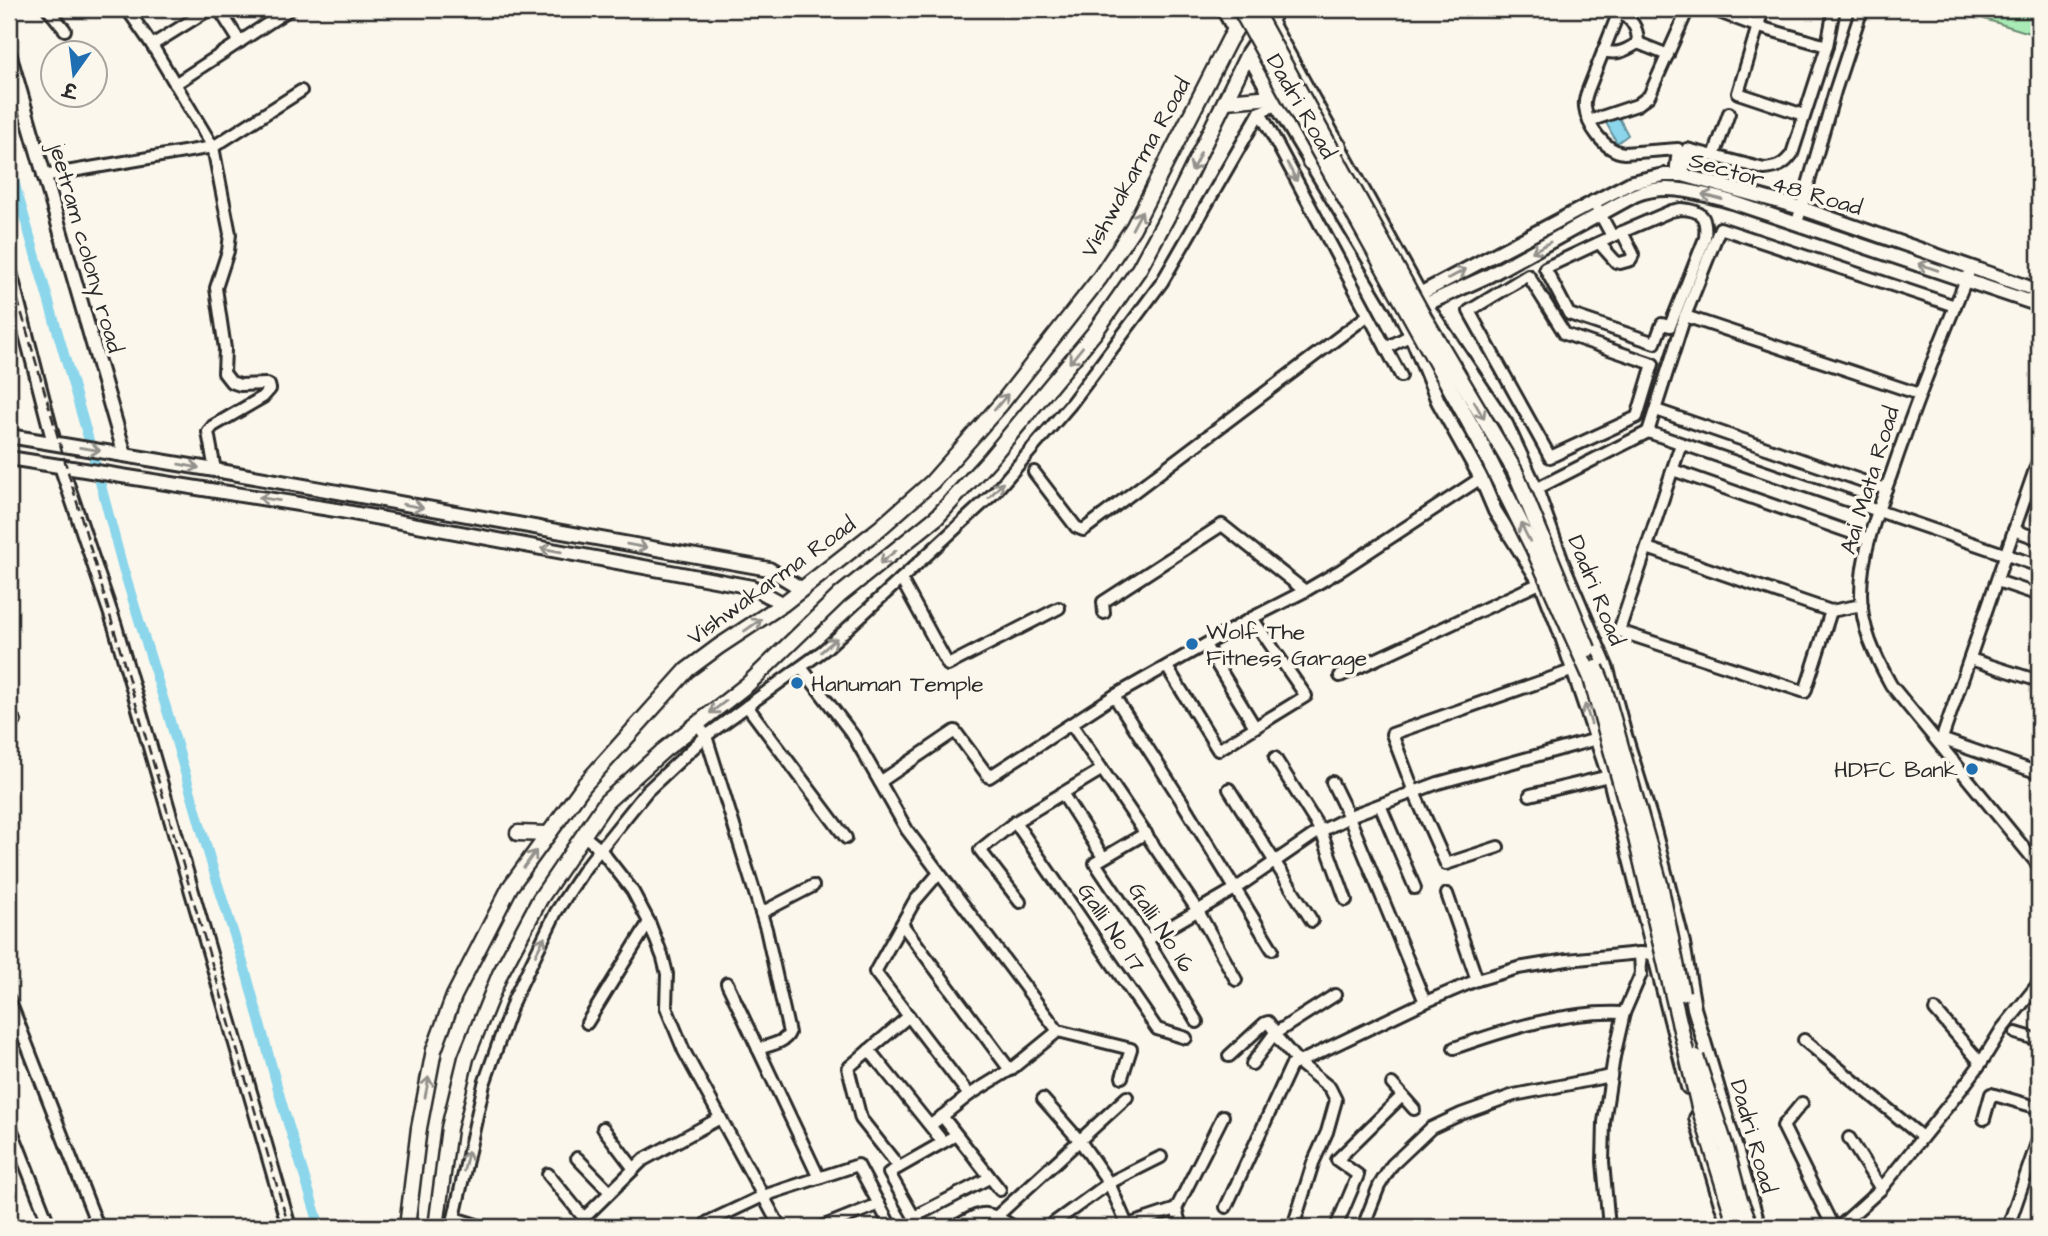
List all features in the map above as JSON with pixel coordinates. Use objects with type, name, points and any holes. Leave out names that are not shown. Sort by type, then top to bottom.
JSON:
[{"type":"main road","points":[[1240,9],[1479,440],[1533,548],[1591,678],[1636,838],[1699,1107],[1732,1213],[1739,1227]]},
{"type":"main road","name":"Vishwakarma Road","points":[[407,1227],[419,1128],[435,1050],[454,996],[510,887],[584,785],[687,670],[783,604],[880,528],[932,482],[1000,404],[1099,279],[1133,228],[1248,9]]},
{"type":"main road","points":[[1254,9],[1424,317],[1515,471],[1604,687],[1660,884],[1694,1052],[1751,1227]]},
{"type":"main road","name":"Vishwakarma Road","points":[[437,1221],[449,1128],[466,1058],[506,964],[540,899],[583,835],[606,802],[664,750],[702,730],[841,596],[937,517],[989,460],[1095,332],[1139,269],[1179,195],[1248,54],[1274,15]]},
{"type":"main road","points":[[1226,101],[1274,102]]},
{"type":"main road","points":[[1310,162],[1339,146]]},
{"type":"main road","points":[[518,833],[548,835]]},
{"type":"main road","points":[[409,1211],[412,1225],[417,1227]]},
{"type":"main road","points":[[427,1227],[437,1221]]},
{"type":"street","points":[[48,9],[65,30]]},
{"type":"street","points":[[127,9],[213,147],[230,234],[228,251],[216,288],[225,349],[224,373],[231,382],[240,385],[266,384],[270,389],[263,397],[213,426],[208,432],[215,470]]},
{"type":"street","points":[[152,46],[210,9]]},
{"type":"street","points":[[219,9],[240,42]]},
{"type":"street","points":[[175,84],[290,9]]},
{"type":"street","points":[[1223,9],[1235,31]]},
{"type":"street","points":[[1590,121],[1643,102],[1649,96],[1688,9]]},
{"type":"street","points":[[1711,9],[1827,46]]},
{"type":"street","points":[[1763,9],[1738,93],[1804,116]]},
{"type":"street","points":[[1679,175],[1687,149],[1764,169],[1777,168],[1785,163],[1792,154],[1827,46],[1834,9]]},
{"type":"street","points":[[1797,223],[1862,9]]},
{"type":"street","points":[[1638,43],[1638,32],[1630,19],[1619,10],[1585,101],[1585,110],[1604,144],[1615,152],[1678,149],[1679,175]]},
{"type":"street","name":"Dadri Road","points":[[1274,15],[1308,90],[1422,299],[1506,424],[1536,489],[1558,552],[1607,669],[1654,830],[1683,943],[1694,1008],[1759,1227]]},
{"type":"street","points":[[1638,43],[1668,55]]},
{"type":"street","points":[[1603,51],[1612,54],[1623,52],[1638,43]]},
{"type":"street","name":"jeetram colony road","points":[[9,53],[124,454]]},
{"type":"street","name":"Dadri Road","points":[[1248,54],[1399,311],[1438,401],[1481,478],[1495,511],[1541,583],[1574,670],[1609,776],[1705,1153],[1721,1205],[1731,1227]]},
{"type":"street","points":[[43,176],[213,147],[301,90]]},
{"type":"street","points":[[483,1227],[453,1222],[484,1084],[514,999],[556,912],[585,868],[647,791],[702,730],[747,706],[824,650],[994,493],[1070,405],[1162,282],[1260,112],[1274,102],[1308,90]]},
{"type":"street","points":[[1260,112],[1401,376]]},
{"type":"street","points":[[1714,156],[1729,113]]},
{"type":"street","name":"Sector 48 Road","points":[[1399,311],[1632,181],[1679,175],[1801,208],[2039,305]]},
{"type":"street","name":"Sector 48 Road","points":[[1422,299],[1488,276],[1601,214],[1647,191],[1660,188],[1678,189],[1729,201],[1968,274],[2039,291]]},
{"type":"street","points":[[1593,201],[1633,254],[1632,260],[1616,262],[1599,243]]},
{"type":"street","points":[[1681,209],[1697,212],[1706,226],[1705,238],[1670,326],[1662,324],[1655,343],[1569,314],[1545,268],[1617,234],[1681,209]]},
{"type":"street","points":[[1536,489],[1648,432],[1685,316],[1720,229],[1955,306]]},
{"type":"street","points":[[9,268],[56,443]]},
{"type":"street","name":"Aai Mata Road","points":[[1968,274],[1919,394],[1869,539],[1862,605],[1865,627],[1874,654],[1891,685],[1941,741],[2039,866]]},
{"type":"street","points":[[1528,275],[1565,334],[1653,364],[1637,417],[1550,457],[1469,311],[1499,293],[1528,275]]},
{"type":"street","points":[[1488,276],[1499,293]]},
{"type":"street","points":[[1034,472],[1076,527],[1083,530],[1367,316]]},
{"type":"street","points":[[1685,316],[1919,394]]},
{"type":"street","points":[[1387,348],[1411,335]]},
{"type":"street","points":[[1656,410],[1886,489]]},
{"type":"street","points":[[1648,432],[2039,566]]},
{"type":"street","points":[[9,436],[769,569],[802,589]]},
{"type":"street","points":[[1681,444],[1619,631],[1805,692],[1831,611]]},
{"type":"street","points":[[9,458],[336,510],[752,587],[783,604]]},
{"type":"street","points":[[2039,458],[1941,741],[2039,773]]},
{"type":"street","points":[[880,782],[955,731],[989,777],[1114,696],[1252,618],[1305,592],[1481,478],[1522,460]]},
{"type":"street","points":[[62,467],[115,626],[289,1227]]},
{"type":"street","points":[[1672,470],[1869,539]]},
{"type":"street","points":[[1104,613],[1103,602],[1222,525],[1305,592]]},
{"type":"street","points":[[2014,530],[2039,539]]},
{"type":"street","points":[[916,534],[934,550]]},
{"type":"street","points":[[1647,548],[1831,611],[1862,605]]},
{"type":"street","points":[[901,579],[948,665],[1059,608]]},
{"type":"street","points":[[1997,581],[2039,595]]},
{"type":"street","points":[[1340,676],[1541,583]]},
{"type":"street","points":[[1167,667],[1218,750],[1306,696],[1252,618]]},
{"type":"street","points":[[1205,645],[1255,727]]},
{"type":"street","points":[[1970,659],[2039,681]]},
{"type":"street","points":[[801,667],[853,735],[906,830],[1058,1031],[1131,1049],[1122,1077]]},
{"type":"street","points":[[1498,848],[1446,864],[1392,734],[1574,670]]},
{"type":"street","points":[[1114,696],[1272,949]]},
{"type":"street","points":[[747,706],[846,838]]},
{"type":"street","points":[[1072,725],[1198,911],[1236,980]]},
{"type":"street","points":[[702,730],[761,914],[789,1033],[782,1041],[758,1049]]},
{"type":"street","points":[[1147,940],[1235,889],[1321,831],[1349,817],[1438,783],[1624,732]]},
{"type":"street","points":[[1275,758],[1321,831],[1346,900]]},
{"type":"street","points":[[1020,902],[980,850],[1015,822],[1101,770]]},
{"type":"street","points":[[1530,795],[1609,776]]},
{"type":"street","points":[[1332,782],[1425,1002]]},
{"type":"street","points":[[1229,789],[1312,921]]},
{"type":"street","points":[[1062,793],[1103,858],[1146,833]]},
{"type":"street","points":[[1380,805],[1415,888]]},
{"type":"street","name":"Galli No 17","points":[[1015,822],[1157,1029],[1186,1038]]},
{"type":"street","points":[[583,835],[600,849],[632,890],[649,922],[667,974],[666,1007],[684,1051],[780,1227]]},
{"type":"street","name":"Galli No 16","points":[[1103,858],[1095,863],[1147,940],[1197,1022]]},
{"type":"street","points":[[939,873],[914,902],[875,971],[969,1095]]},
{"type":"street","points":[[761,914],[813,886]]},
{"type":"street","points":[[1447,894],[1477,980]]},
{"type":"street","points":[[587,1023],[649,922]]},
{"type":"street","points":[[902,924],[1010,1070]]},
{"type":"street","points":[[1609,1227],[1603,1162],[1604,1122],[1624,1013],[1641,974],[1640,953]]},
{"type":"street","points":[[1226,1207],[1291,1066],[1477,980],[1518,968],[1567,960],[1654,954]]},
{"type":"street","points":[[1659,977],[1688,970]]},
{"type":"street","points":[[1839,1227],[1881,1189],[2039,983]]},
{"type":"street","points":[[727,984],[819,1178]]},
{"type":"street","points":[[1252,1065],[1275,1033],[1335,995]]},
{"type":"street","points":[[9,999],[98,1227]]},
{"type":"street","points":[[1935,1010],[1980,1063]]},
{"type":"street","points":[[1454,1048],[1495,1033],[1544,1022],[1588,1013],[1624,1013]]},
{"type":"street","points":[[900,1167],[860,1119],[848,1068],[909,1016]]},
{"type":"street","points":[[1229,1056],[1268,1023],[1298,1062],[1330,1088],[1336,1100],[1327,1132],[1312,1163],[1293,1227]]},
{"type":"street","points":[[931,1125],[969,1095],[1010,1070],[1058,1031]]},
{"type":"street","points":[[2016,1033],[2039,1040]]},
{"type":"street","points":[[1804,1040],[1922,1137]]},
{"type":"street","points":[[869,1050],[943,1142]]},
{"type":"street","points":[[1363,1227],[1379,1186],[1392,1165],[1431,1128],[1514,1095],[1611,1076]]},
{"type":"street","points":[[1392,1084],[1414,1109]]},
{"type":"street","points":[[1984,1119],[1991,1094],[2039,1108]]},
{"type":"street","points":[[1336,1227],[1358,1175],[1337,1160],[1402,1096]]},
{"type":"street","points":[[996,1216],[1127,1097]]},
{"type":"street","points":[[1043,1099],[1080,1141],[1108,1183],[1126,1227],[1176,1209]]},
{"type":"street","points":[[1802,1103],[1783,1126],[1833,1227]]},
{"type":"street","points":[[942,1116],[1000,1190]]},
{"type":"street","points":[[1181,1227],[1176,1209],[1223,1116]]},
{"type":"street","points":[[548,1174],[584,1218],[643,1160],[720,1118]]},
{"type":"street","points":[[9,1123],[50,1227]]},
{"type":"street","points":[[603,1128],[634,1169]]},
{"type":"street","points":[[956,1135],[889,1172],[914,1217],[989,1178]]},
{"type":"street","points":[[2008,1227],[2039,1137]]},
{"type":"street","points":[[1849,1138],[1881,1189]]},
{"type":"street","points":[[1048,1227],[1108,1183],[1161,1157]]},
{"type":"street","points":[[577,1158],[610,1192]]},
{"type":"street","points":[[703,1227],[708,1222],[763,1196],[858,1165],[891,1227]]},
{"type":"street","points":[[822,1227],[879,1204]]},
{"type":"street","points":[[954,1227],[983,1212],[1014,1227]]},
{"type":"green space","points":[[1952,9],[2039,9],[2039,26],[2036,35]]},
{"type":"water","points":[[1616,112],[1628,135],[1617,143],[1604,119]]},
{"type":"waterway","points":[[9,164],[123,568],[246,972],[282,1104],[320,1227]]},
{"type":"railway","points":[[9,270],[289,1227]]},
{"type":"place","name":"Wolf The Fitness Garage","points":[[1192,644]]},
{"type":"place","name":"Hanuman Temple","points":[[797,683]]},
{"type":"place","name":"HDFC Bank","points":[[1972,769]]}]
